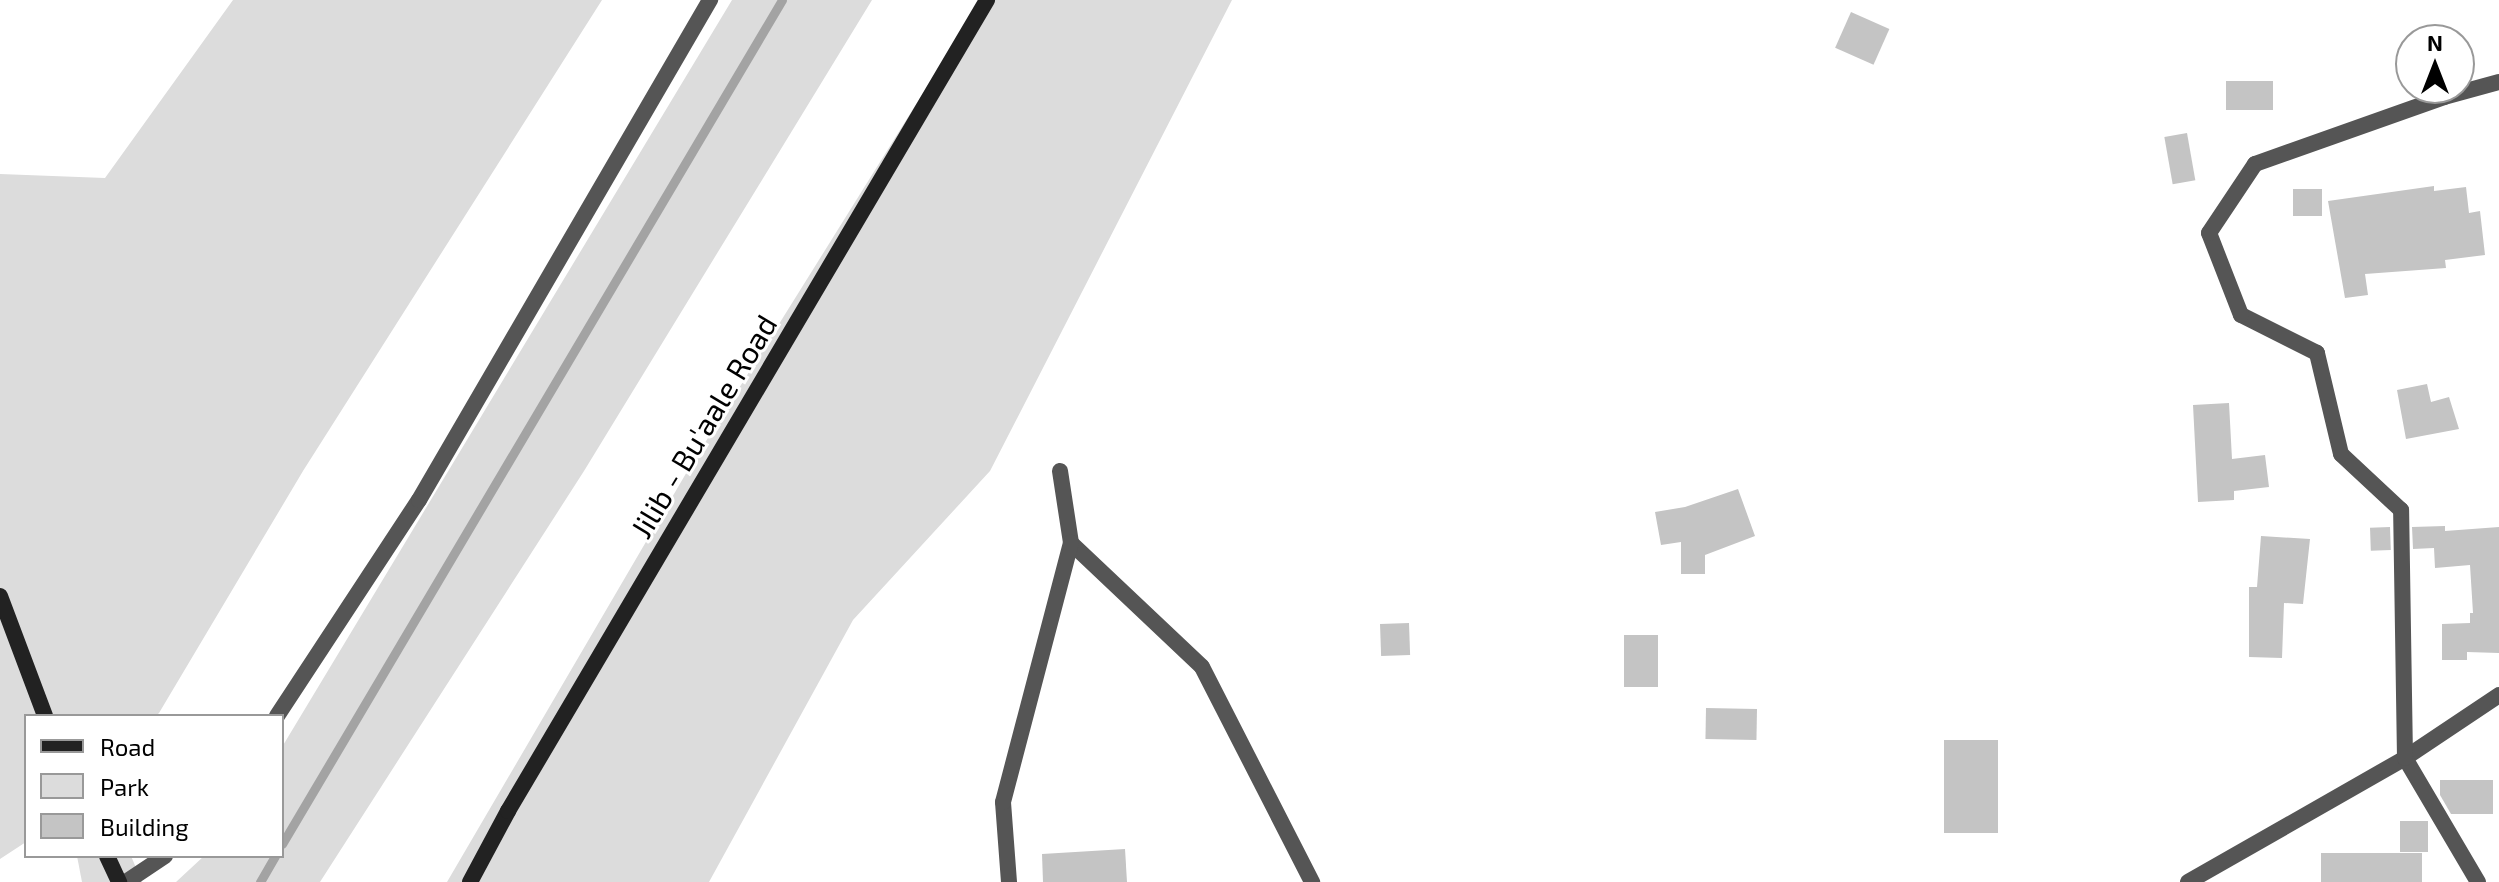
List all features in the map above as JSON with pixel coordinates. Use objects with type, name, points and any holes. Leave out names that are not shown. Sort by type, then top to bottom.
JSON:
[{"type":"main road","name":"Jilib - Bu'aale Road","points":[[470,882],[508,811],[987,0]]},
{"type":"main road","points":[[0,596],[44,714]]},
{"type":"main road","points":[[108,858],[119,882]]},
{"type":"street","points":[[278,714],[419,500],[710,0]]},
{"type":"street","points":[[2478,882],[2405,758],[2401,510],[2341,454],[2317,353],[2241,315],[2209,233],[2255,164],[2444,97],[2499,82]]},
{"type":"street","points":[[1009,882],[1003,802],[1071,543],[1060,471]]},
{"type":"street","points":[[1071,543],[1202,667],[1312,882]]},
{"type":"street","points":[[2188,882],[2405,758],[2499,695]]},
{"type":"street","points":[[126,882],[162,858]]},
{"type":"green space","points":[[233,0],[602,0],[303,471],[159,713],[24,714],[24,843],[0,859],[0,174],[105,178]]},
{"type":"green space","points":[[732,0],[872,0],[584,471],[320,882],[176,882],[202,858],[284,858],[284,744]]},
{"type":"green space","points":[[981,0],[1232,0],[990,471],[853,620],[709,882],[447,882],[688,470]]},
{"type":"green space","points":[[77,858],[132,858],[142,882],[82,882]]},
{"type":"building","points":[[1851,12],[1889,29],[1874,65],[1835,48]]},
{"type":"building","points":[[2226,81],[2273,81],[2273,110],[2226,110]]},
{"type":"building","points":[[2187,133],[2195,180],[2173,184],[2164,137]]},
{"type":"building","points":[[2434,186],[2434,191],[2466,187],[2469,213],[2480,211],[2485,255],[2445,260],[2446,268],[2365,274],[2368,295],[2345,298],[2328,201]]},
{"type":"building","points":[[2293,189],[2322,189],[2322,216],[2293,216]]},
{"type":"building","points":[[2427,384],[2431,402],[2449,397],[2459,429],[2406,439],[2397,390]]},
{"type":"building","points":[[2229,403],[2232,459],[2265,455],[2269,487],[2234,491],[2234,500],[2198,502],[2193,405]]},
{"type":"building","points":[[1738,489],[1755,536],[1705,555],[1705,574],[1681,574],[1681,542],[1661,545],[1655,512],[1685,507]]},
{"type":"building","points":[[2445,526],[2445,531],[2499,527],[2499,653],[2467,652],[2467,660],[2442,660],[2442,624],[2470,623],[2470,613],[2473,613],[2470,565],[2435,568],[2434,548],[2413,549],[2412,527]]},
{"type":"building","points":[[2390,527],[2391,550],[2371,551],[2370,528]]},
{"type":"building","points":[[2261,536],[2310,539],[2303,604],[2284,603],[2282,658],[2249,657],[2249,587],[2257,587]]},
{"type":"building","points":[[1409,623],[1410,655],[1381,656],[1380,624]]},
{"type":"building","points":[[1624,635],[1658,635],[1658,687],[1624,687]]},
{"type":"building","points":[[1706,708],[1757,709],[1756,740],[1705,739]]},
{"type":"building","points":[[1944,740],[1998,740],[1998,833],[1944,833]]},
{"type":"building","points":[[2440,780],[2493,780],[2493,814],[2451,814],[2440,795]]},
{"type":"building","points":[[2400,821],[2428,821],[2428,852],[2400,852]]},
{"type":"building","points":[[1125,849],[1127,882],[1043,882],[1042,854]]},
{"type":"building","points":[[2321,853],[2422,853],[2422,882],[2321,882]]},
{"type":"waterway","points":[[284,841],[782,0]]},
{"type":"waterway","points":[[260,882],[274,858]]}]
